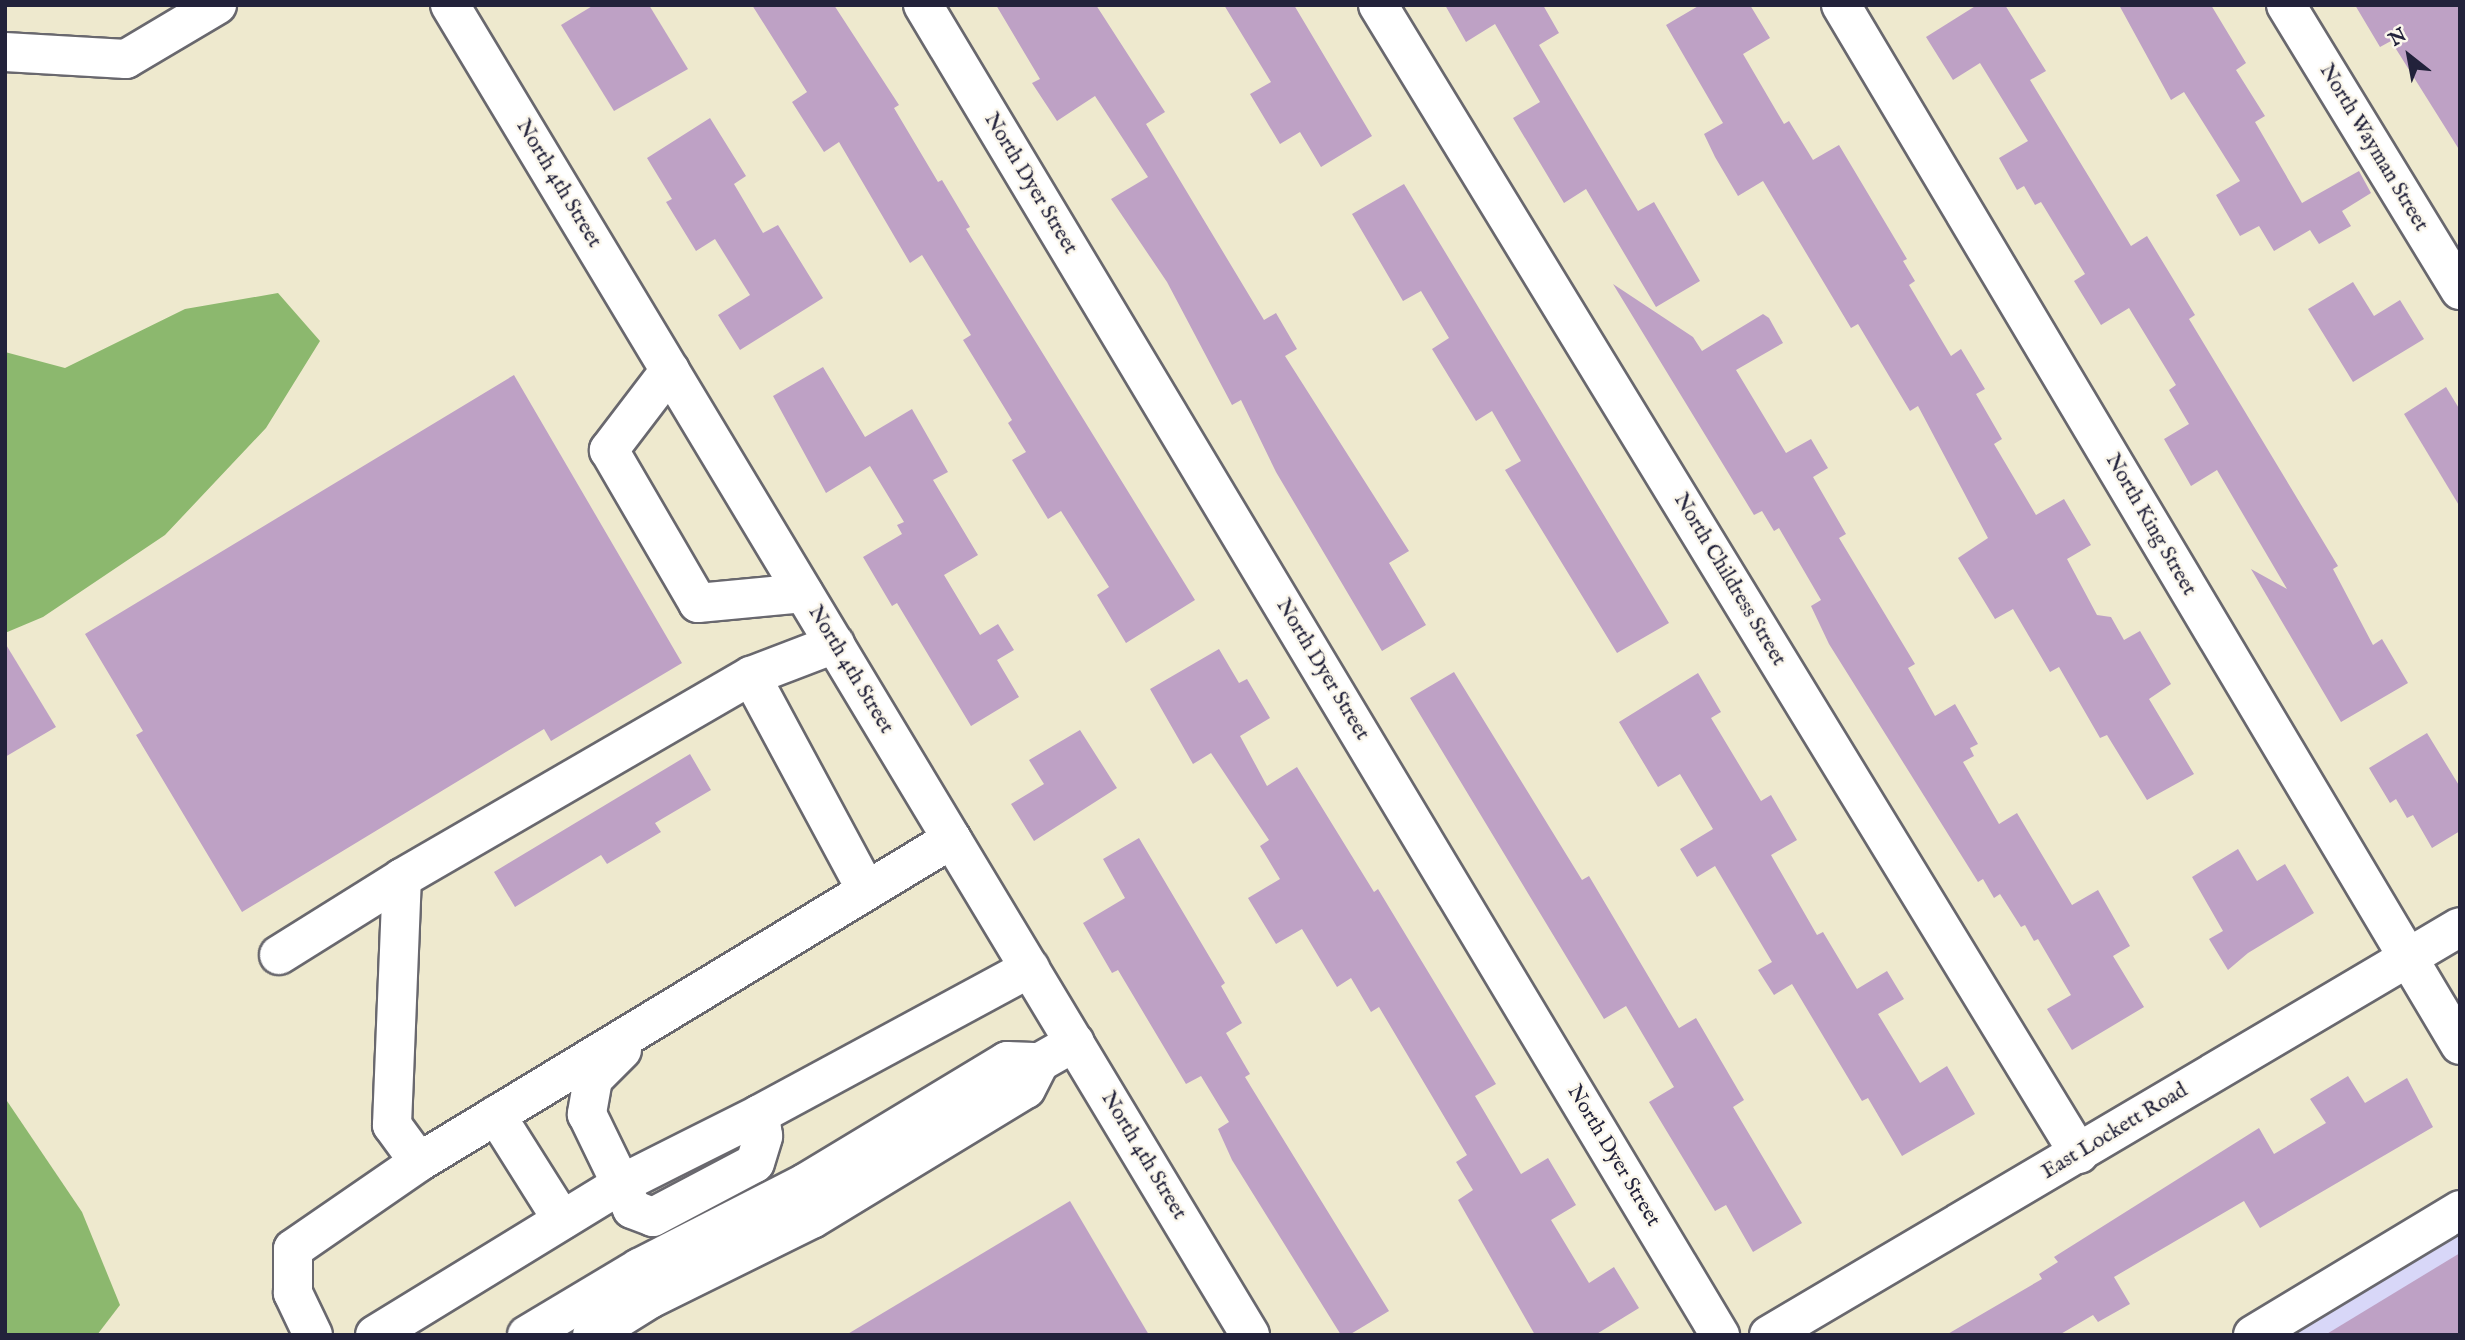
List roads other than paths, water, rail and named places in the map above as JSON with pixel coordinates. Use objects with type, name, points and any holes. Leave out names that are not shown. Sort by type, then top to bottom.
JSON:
[{"type":"street","points":[[5,52],[127,59],[217,5]]},
{"type":"street","name":"North 4th Street","points":[[450,5],[1250,1335]]},
{"type":"street","name":"North Dyer Street","points":[[923,5],[1720,1335]]},
{"type":"street","name":"North Childress Street","points":[[1378,5],[2079,1154]]},
{"type":"street","name":"North King Street","points":[[1841,5],[2405,960],[2460,1045]]},
{"type":"street","name":"North Wayman Street","points":[[2286,5],[2460,290]]},
{"type":"street","points":[[670,370],[609,450],[698,603],[804,593]]},
{"type":"street","points":[[279,955],[402,878],[751,676],[835,644]]},
{"type":"street","points":[[751,676],[866,890]]},
{"type":"street","points":[[313,1335],[293,1293],[293,1249],[419,1162],[952,839]]},
{"type":"street","points":[[402,878],[392,1125],[419,1162]]},
{"type":"street","name":"East Lockett Road","points":[[1769,1335],[2460,927]]},
{"type":"street","points":[[648,1024],[593,1079],[587,1114],[632,1209],[653,1217],[755,1163],[762,1136],[760,1114],[1030,968]]},
{"type":"street","points":[[527,1335],[639,1268],[805,1182],[1007,1061],[1040,1062],[1075,1042]]},
{"type":"street","points":[[592,1335],[650,1299],[836,1205],[1026,1089],[1040,1062]]},
{"type":"street","points":[[496,1115],[562,1220]]},
{"type":"street","points":[[375,1335],[621,1184]]},
{"type":"street","points":[[2253,1335],[2460,1210]]}]
